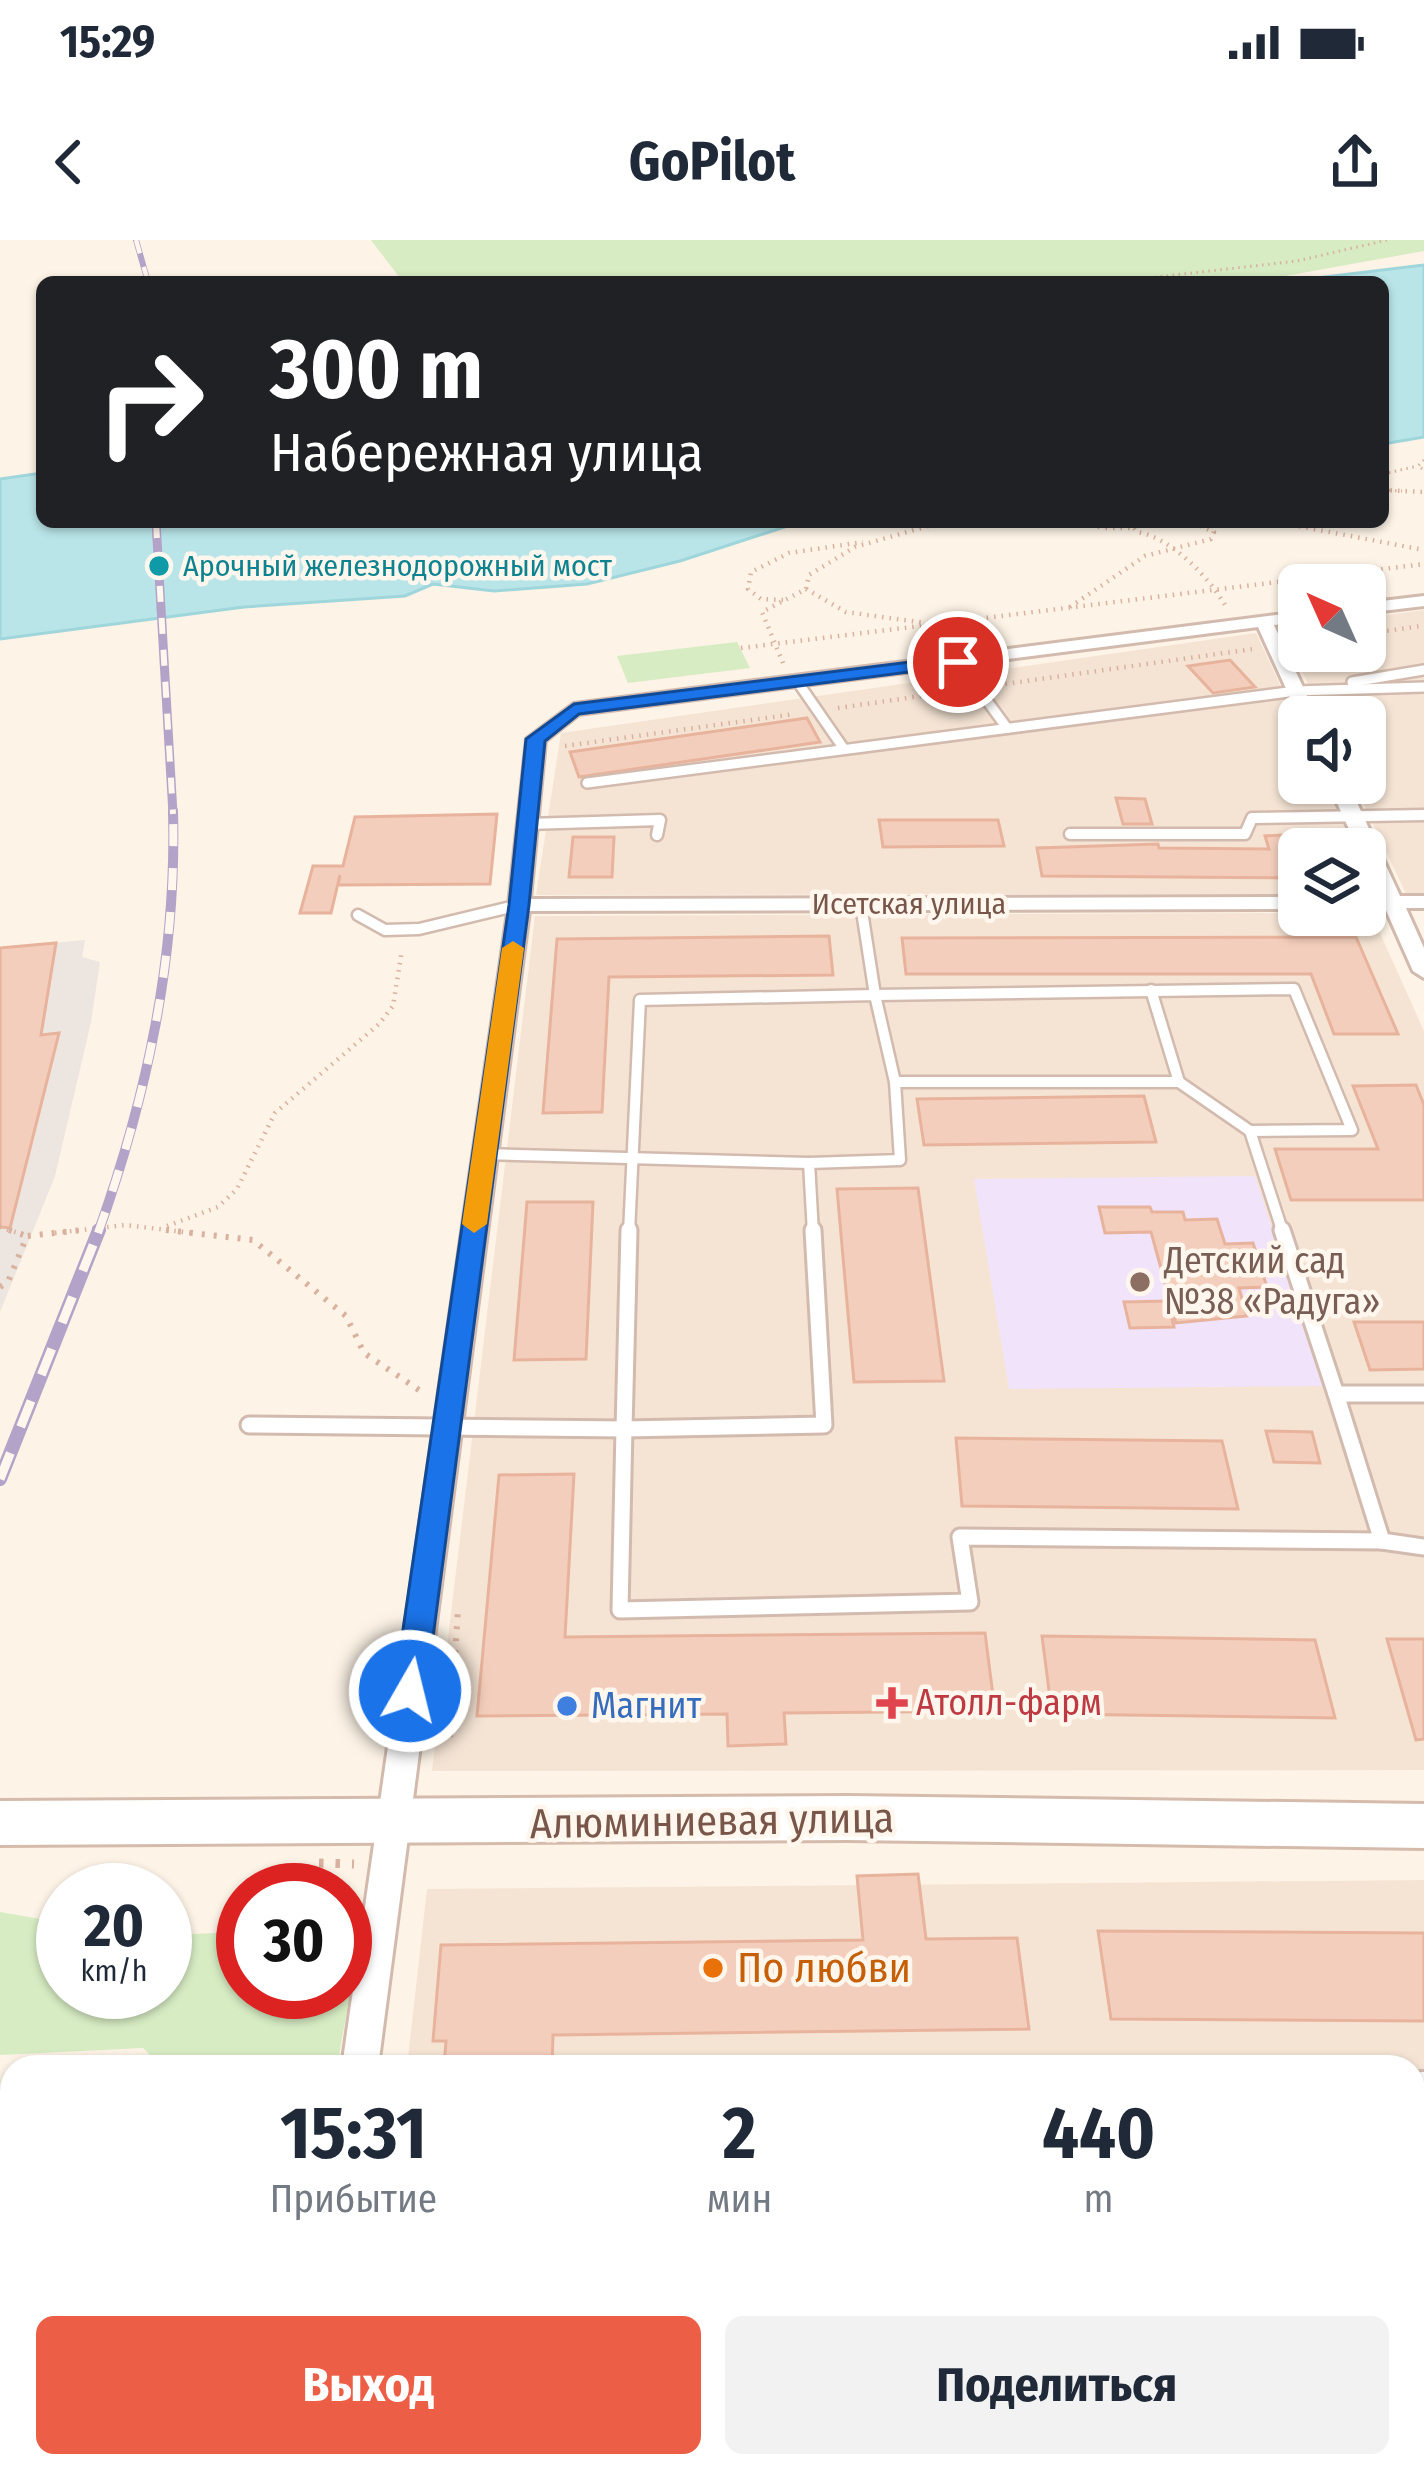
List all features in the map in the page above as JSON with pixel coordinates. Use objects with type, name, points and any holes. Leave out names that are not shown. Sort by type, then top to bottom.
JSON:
[{"type":"main road","name":"Алюминиевая улица","points":[[0,1823],[847,1818],[1424,1826]]},
{"type":"street","points":[[1386,606],[1424,601]]},
{"type":"street","points":[[362,2055],[527,824],[545,743],[574,709],[1278,621]]},
{"type":"street","points":[[1264,623],[1298,696]]},
{"type":"street","points":[[1348,804],[1424,971]]},
{"type":"street","points":[[1386,902],[1424,902]]},
{"type":"street","name":"Исетская улица","points":[[519,905],[1278,903]]},
{"type":"lane","points":[[958,662],[1006,728]]},
{"type":"lane","points":[[587,783],[1296,691],[1424,670]]},
{"type":"lane","points":[[795,682],[844,749]]},
{"type":"lane","points":[[1296,691],[1424,687]]},
{"type":"lane","points":[[1070,834],[1245,834],[1252,818],[1424,814]]},
{"type":"lane","points":[[527,824],[660,820],[657,835]]},
{"type":"lane","points":[[358,915],[385,930],[407,929],[519,905]]},
{"type":"lane","points":[[484,1154],[628,1160],[900,1160],[895,1082],[861,905]]},
{"type":"lane","points":[[895,1082],[1178,1082],[1250,1131],[1352,1130],[1294,988],[640,1000],[628,1160],[620,1610],[970,1602],[961,1537],[1382,1541],[1424,1547]]},
{"type":"lane","points":[[1151,990],[1178,1082]]},
{"type":"lane","points":[[1250,1131],[1382,1541]]},
{"type":"lane","points":[[249,1425],[448,1418],[625,1429],[824,1425],[809,1162]]},
{"type":"lane","points":[[1336,1394],[1424,1394]]},
{"type":"path","points":[[1163,276],[1297,260],[1387,240]]},
{"type":"path","points":[[1389,473],[1418,466],[1424,460]]},
{"type":"path","points":[[1418,466],[1424,470]]},
{"type":"path","points":[[1389,490],[1424,492]]},
{"type":"path","points":[[787,600],[761,599],[748,590],[752,572],[788,553],[918,528]]},
{"type":"path","points":[[1138,528],[1156,535],[1226,605]]},
{"type":"path","points":[[1156,535],[1165,528]]},
{"type":"path","points":[[1067,609],[1145,556],[1211,539],[1214,532],[1205,528]]},
{"type":"path","points":[[1308,528],[1424,550]]},
{"type":"path","points":[[806,590],[809,575],[822,564],[867,541]]},
{"type":"path","points":[[741,649],[1424,564]]},
{"type":"path","points":[[795,682],[773,646],[762,612],[806,590]]},
{"type":"path","points":[[806,590],[818,602],[846,611],[936,625]]},
{"type":"path","points":[[1386,631],[1424,626]]},
{"type":"path","points":[[545,743],[817,712],[1275,646]]},
{"type":"path","points":[[164,1227],[218,1207],[237,1189],[275,1113],[393,1006],[407,929]]},
{"type":"path","points":[[0,1227],[27,1237],[125,1225],[254,1240],[346,1316],[364,1353],[448,1418]]},
{"type":"path","points":[[0,1288],[8,1282],[27,1237]]},
{"type":"shaded area","points":[[1424,610],[1424,894],[1406,894],[1386,851],[1386,828],[1375,828],[1364,804],[1386,804],[1386,696],[1313,696],[1303,672],[1386,672],[1386,615]]},
{"type":"shaded area","points":[[1256,633],[1285,696],[1278,696],[1278,804],[1335,804],[1346,828],[1278,828],[1278,894],[536,895],[561,733]]},
{"type":"shaded area","points":[[1278,913],[1278,936],[1381,936],[1424,1031],[1424,1770],[432,1771],[535,916]]},
{"type":"shaded area","points":[[85,940],[82,957],[100,962],[91,1022],[55,1176],[0,1312],[0,948]]},
{"type":"shaded area","name":"Детский сад №38 «Радуга»","points":[[1255,1176],[1323,1386],[1009,1389],[974,1179]]},
{"type":"shaded area","points":[[1424,1880],[1424,2055],[408,2055],[427,1889]]},
{"type":"green space","points":[[371,240],[1424,240],[1424,251],[1285,276],[398,276]]},
{"type":"green space","points":[[737,642],[750,668],[628,683],[617,656]]},
{"type":"green space","points":[[0,1912],[36,1918],[36,2019],[192,2019],[192,1934],[216,1933],[216,2019],[345,2019],[339,2055],[150,2055],[143,2048],[0,2055]]},
{"type":"water","points":[[1424,265],[1424,437],[1389,443],[1389,276],[1333,276]]},
{"type":"water","points":[[36,474],[36,528],[782,528],[680,561],[587,584],[494,591],[433,584],[405,596],[244,607],[0,639],[0,479]]},
{"type":"building","points":[[1230,660],[1255,687],[1213,693],[1188,666]]},
{"type":"building","points":[[807,718],[820,742],[579,777],[570,752]]},
{"type":"building","points":[[1116,798],[1145,799],[1152,824],[1123,824]]},
{"type":"building","points":[[497,814],[490,884],[338,885],[340,875],[331,913],[300,913],[313,866],[343,866],[355,817]]},
{"type":"building","points":[[879,820],[998,820],[1004,846],[883,847]]},
{"type":"building","points":[[1278,835],[1278,878],[1042,876],[1037,848],[1158,844],[1159,848],[1269,849],[1265,836]]},
{"type":"building","points":[[573,837],[614,837],[612,877],[569,877]]},
{"type":"building","points":[[829,936],[833,975],[609,977],[602,1112],[543,1113],[557,939]]},
{"type":"building","points":[[1356,937],[1398,1034],[1334,1034],[1311,974],[906,974],[902,938]]},
{"type":"building","points":[[56,943],[41,1035],[59,1033],[10,1228],[0,1227],[0,948]]},
{"type":"building","points":[[1416,1085],[1424,1105],[1424,1200],[1291,1200],[1275,1149],[1378,1149],[1353,1086]]},
{"type":"building","points":[[1144,1096],[1156,1142],[924,1145],[917,1099]]},
{"type":"building","points":[[918,1188],[944,1381],[854,1382],[837,1189]]},
{"type":"building","points":[[527,1202],[593,1202],[586,1359],[514,1360]]},
{"type":"building","points":[[1099,1207],[1150,1207],[1152,1212],[1183,1212],[1185,1220],[1217,1219],[1225,1244],[1253,1243],[1267,1287],[1239,1288],[1247,1316],[1176,1323],[1151,1232],[1105,1233]]},
{"type":"building","points":[[1168,1301],[1174,1327],[1130,1328],[1124,1302]]},
{"type":"building","points":[[1354,1322],[1424,1322],[1424,1369],[1370,1370]]},
{"type":"building","points":[[1266,1431],[1312,1432],[1320,1463],[1274,1462]]},
{"type":"building","points":[[956,1438],[1222,1441],[1238,1509],[962,1506]]},
{"type":"building","points":[[574,1474],[565,1637],[985,1633],[995,1711],[784,1713],[786,1744],[728,1746],[727,1714],[477,1716],[499,1475]]},
{"type":"building","points":[[1042,1636],[1315,1640],[1335,1718],[1052,1714]]},
{"type":"building","points":[[1387,1639],[1424,1639],[1424,1739],[1416,1740]]},
{"type":"building","points":[[918,1874],[926,1939],[1017,1938],[1029,2029],[553,2035],[552,2055],[445,2055],[446,2041],[433,2041],[441,1945],[863,1940],[857,1876]]},
{"type":"building","points":[[1098,1931],[1424,1933],[1424,2021],[1111,2019]]},
{"type":"railway","points":[[136,240],[146,276]]},
{"type":"railway","points":[[156,528],[173,814]]},
{"type":"railway","points":[[99,1230],[131,1130],[155,1025],[170,919],[173,814]]},
{"type":"railway","points":[[0,1479],[99,1230]]},
{"type":"slow traffic","points":[[474,1224],[513,948]]},
{"type":"place","name":"Арочный железнодорожный мост","points":[[159,566]]},
{"type":"place","name":"Детский сад №38 «Радуга»","points":[[1140,1282]]},
{"type":"place","name":"Атолл-фарм","points":[[892,1703]]},
{"type":"place","name":"Магнит","points":[[567,1706]]},
{"type":"place","name":"По любви","points":[[713,1968]]},
{"type":"route","points":[[410,1691],[519,905],[536,739],[574,709],[958,662]]}]
